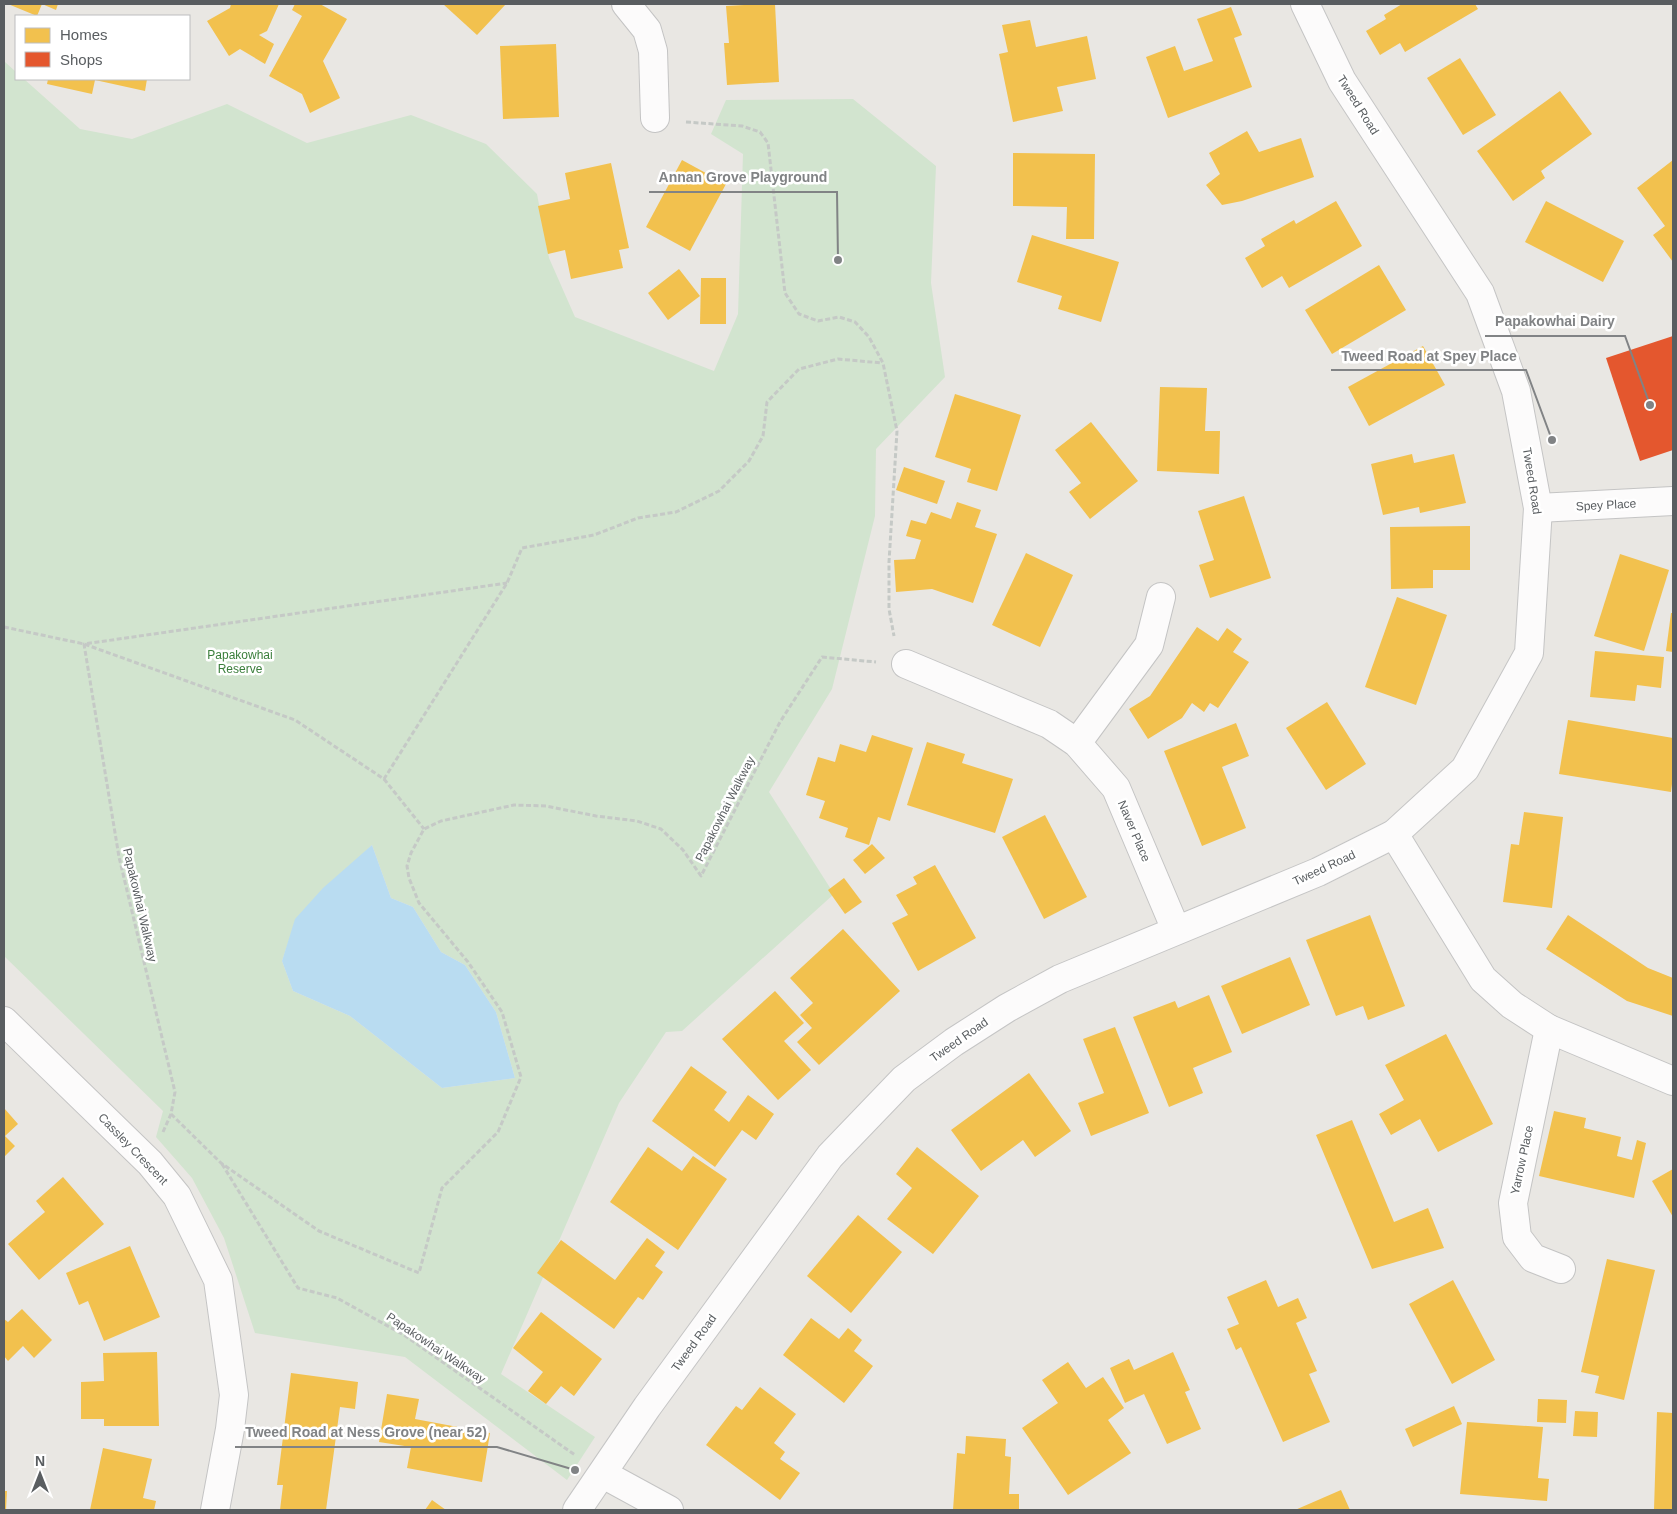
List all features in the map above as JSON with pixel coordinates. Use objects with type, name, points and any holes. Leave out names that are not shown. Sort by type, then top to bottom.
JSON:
[{"type":"street","points":[[626,4],[648,30],[653,52],[655,118]]},
{"type":"street","name":"Tweed Road","points":[[576,1510],[647,1407],[830,1156],[904,1079],[954,1042],[1007,1008],[1060,979],[1318,872],[1394,834],[1465,769],[1529,653],[1538,508],[1516,391],[1480,292],[1342,81],[1305,4]]},
{"type":"street","name":"Spey Place","points":[[1538,508],[1673,502]]},
{"type":"street","points":[[1077,743],[1150,646],[1161,597]]},
{"type":"street","name":"Naver Place","points":[[906,664],[1049,724],[1077,743],[1116,788],[1176,930]]},
{"type":"street","points":[[1394,834],[1483,979],[1512,1005],[1549,1029],[1673,1081]]},
{"type":"street","name":"Cassley Crescent","points":[[4,1021],[150,1163],[177,1196],[218,1280],[234,1395],[230,1429],[215,1510]]},
{"type":"street","name":"Yarrow Place","points":[[1549,1029],[1513,1203],[1517,1236],[1533,1258],[1561,1269]]},
{"type":"street","points":[[602,1474],[669,1510]]},
{"type":"path","points":[[655,118],[742,126],[760,132],[768,142],[785,292],[799,314],[818,321],[839,317],[855,322],[870,337],[882,363],[897,431],[890,552],[889,609],[895,638],[906,664]]},
{"type":"path","points":[[384,779],[507,583],[522,548],[594,535],[638,518],[676,512],[718,492],[750,461],[763,436],[767,402],[799,369],[838,359],[882,363]]},
{"type":"path","points":[[84,644],[507,583]]},
{"type":"path","points":[[4,627],[84,644],[295,720],[384,779],[424,829],[411,853],[407,866],[409,878],[419,903],[468,962],[502,1012],[520,1077],[498,1132],[442,1188],[419,1274],[319,1231],[221,1163],[171,1114]]},
{"type":"path","name":"Papakowhai Walkway","points":[[84,644],[119,856],[175,1092],[171,1114],[150,1163]]},
{"type":"path","name":"Papakowhai Walkway","points":[[424,829],[441,821],[514,805],[546,806],[596,816],[636,821],[661,829],[683,850],[701,876],[780,722],[822,657],[906,664]]},
{"type":"path","name":"Papakowhai Walkway","points":[[221,1163],[298,1288],[337,1298],[404,1335],[602,1474]]},
{"type":"green space","name":"Papakowhai Reserve","points":[[4,61],[15,71],[15,80],[25,80],[80,129],[132,139],[227,104],[307,143],[411,115],[486,144],[537,194],[549,258],[575,317],[714,371],[738,314],[743,154],[711,134],[726,100],[853,99],[936,166],[931,283],[945,377],[876,449],[875,516],[832,689],[769,792],[834,894],[682,1031],[666,1032],[619,1103],[501,1374],[595,1437],[567,1480],[405,1357],[255,1333],[224,1238],[192,1178],[156,1137],[163,1111],[4,956]],"holes":[[[372,845],[391,898],[413,907],[441,952],[465,965],[496,1012],[515,1078],[442,1088],[350,1016],[293,991],[282,961],[296,919]]]},
{"type":"water","points":[[372,845],[391,898],[413,907],[441,952],[465,965],[496,1012],[515,1078],[442,1088],[350,1016],[293,991],[282,961],[295,919],[323,888]]},
{"type":"building: Homes","points":[[8,4],[42,4],[37,15]]},
{"type":"building: Homes","points":[[42,4],[58,4],[56,10]]},
{"type":"building: Homes","points":[[231,4],[279,4],[267,31],[259,35],[274,44],[265,64],[240,49],[229,56],[207,21],[230,8]]},
{"type":"building: Homes","points":[[295,4],[320,4],[347,19],[323,61],[340,98],[310,113],[302,94],[269,76],[302,16],[292,10]]},
{"type":"building: Homes","points":[[443,4],[506,4],[477,35]]},
{"type":"building: Homes","points":[[775,4],[779,82],[727,85],[724,43],[729,43],[726,6]]},
{"type":"building: Homes","points":[[1402,4],[1475,4],[1478,9],[1405,52],[1400,43],[1380,55],[1366,31],[1386,19],[1384,15]]},
{"type":"building: Homes","points":[[1231,7],[1242,35],[1234,38],[1252,87],[1168,118],[1146,57],[1175,46],[1184,71],[1213,61],[1197,19]]},
{"type":"building: Homes","points":[[1030,20],[1036,47],[1087,36],[1096,79],[1057,87],[1063,111],[1013,122],[999,54],[1008,52],[1002,25]]},
{"type":"building: Homes","points":[[556,44],[559,117],[503,119],[500,46]]},
{"type":"building: Homes","points":[[1460,58],[1496,115],[1463,135],[1427,78]]},
{"type":"building: Homes","points":[[48,80],[95,80],[92,94],[47,84]]},
{"type":"building: Homes","points":[[95,80],[147,80],[145,91]]},
{"type":"building: Homes","points":[[1560,91],[1592,134],[1541,171],[1545,178],[1513,201],[1477,151]]},
{"type":"building: Homes","points":[[1247,131],[1259,152],[1301,138],[1314,177],[1242,201],[1222,205],[1206,185],[1220,174],[1209,153]]},
{"type":"building: Homes","points":[[1013,153],[1095,154],[1094,239],[1066,239],[1067,207],[1013,206]]},
{"type":"building: Homes","points":[[682,160],[726,184],[690,251],[646,227]]},
{"type":"building: Homes","points":[[1673,160],[1673,262],[1653,235],[1665,226],[1637,188]]},
{"type":"building: Homes","points":[[611,163],[629,248],[619,250],[623,268],[571,279],[565,250],[548,254],[538,206],[570,199],[565,173]]},
{"type":"building: Homes","points":[[1336,201],[1362,246],[1289,288],[1282,276],[1262,288],[1245,258],[1265,246],[1261,239],[1294,220],[1296,224]]},
{"type":"building: Homes","points":[[1546,201],[1624,241],[1603,282],[1525,242]]},
{"type":"building: Homes","points":[[1032,235],[1119,262],[1101,322],[1058,309],[1062,296],[1017,282]]},
{"type":"building: Homes","points":[[1379,265],[1406,310],[1332,354],[1305,310]]},
{"type":"building: Homes","points":[[679,269],[700,296],[668,320],[648,293]]},
{"type":"building: Homes","points":[[701,278],[726,278],[726,324],[700,324]]},
{"type":"building: Homes","points":[[1423,346],[1445,385],[1369,426],[1348,387]]},
{"type":"building: Homes","points":[[1160,387],[1207,388],[1205,431],[1220,431],[1219,474],[1157,471]]},
{"type":"building: Homes","points":[[955,394],[1021,415],[997,491],[967,482],[971,469],[935,457]]},
{"type":"building: Homes","points":[[1091,422],[1138,481],[1090,519],[1069,492],[1081,483],[1055,450]]},
{"type":"building: Homes","points":[[1412,454],[1414,463],[1454,454],[1466,503],[1420,513],[1419,507],[1383,515],[1371,464]]},
{"type":"building: Homes","points":[[904,467],[945,481],[937,504],[896,490]]},
{"type":"building: Homes","points":[[1244,496],[1271,578],[1210,598],[1199,565],[1214,560],[1198,511]]},
{"type":"building: Homes","points":[[957,502],[981,510],[975,527],[997,534],[973,603],[932,589],[896,592],[894,560],[915,559],[921,540],[906,536],[911,520],[926,524],[931,512],[951,519]]},
{"type":"building: Homes","points":[[1470,526],[1470,570],[1433,570],[1433,588],[1391,589],[1390,527]]},
{"type":"building: Homes","points":[[1026,553],[1073,575],[1040,647],[992,625]]},
{"type":"building: Homes","points":[[1620,554],[1669,570],[1644,651],[1594,636]]},
{"type":"building: Homes","points":[[1397,597],[1447,615],[1416,705],[1365,687]]},
{"type":"building: Homes","points":[[1671,613],[1673,613],[1673,652],[1666,651]]},
{"type":"building: Homes","points":[[1197,627],[1218,641],[1227,628],[1242,639],[1233,652],[1249,662],[1218,708],[1210,703],[1204,712],[1192,703],[1182,718],[1148,739],[1129,709],[1150,696]]},
{"type":"building: Homes","points":[[1595,651],[1664,657],[1661,688],[1637,685],[1635,701],[1590,697]]},
{"type":"building: Homes","points":[[1327,702],[1366,764],[1326,790],[1286,728]]},
{"type":"building: Homes","points":[[1568,720],[1673,738],[1671,792],[1559,774]]},
{"type":"building: Homes","points":[[1236,723],[1249,756],[1222,767],[1246,828],[1202,846],[1164,751]]},
{"type":"building: Homes","points":[[872,735],[913,748],[890,821],[878,817],[869,845],[845,837],[848,828],[819,818],[825,801],[806,795],[818,757],[835,762],[840,744],[866,752]]},
{"type":"building: Homes","points":[[927,742],[965,754],[962,763],[1013,779],[995,833],[907,805]]},
{"type":"building: Homes","points":[[1524,812],[1563,817],[1552,908],[1503,902],[1511,844],[1519,845]]},
{"type":"building: Homes","points":[[1045,815],[1087,897],[1044,919],[1002,837]]},
{"type":"building: Homes","points":[[872,844],[885,858],[865,874],[853,860]]},
{"type":"building: Homes","points":[[935,865],[976,938],[918,971],[892,923],[908,915],[896,895],[917,884],[913,877]]},
{"type":"building: Homes","points":[[844,878],[862,902],[845,914],[828,890]]},
{"type":"building: Homes","points":[[1370,915],[1405,1006],[1368,1020],[1363,1006],[1336,1016],[1306,940]]},
{"type":"building: Homes","points":[[1568,915],[1648,968],[1673,978],[1673,1016],[1627,1001],[1546,949]]},
{"type":"building: Homes","points":[[843,929],[900,991],[819,1065],[797,1042],[812,1028],[800,1015],[813,1003],[790,978]]},
{"type":"building: Homes","points":[[1290,957],[1310,1005],[1242,1034],[1221,986]]},
{"type":"building: Homes","points":[[775,991],[804,1023],[784,1041],[811,1070],[778,1100],[722,1039]]},
{"type":"building: Homes","points":[[1209,995],[1232,1052],[1193,1068],[1203,1093],[1169,1107],[1133,1017],[1175,1001],[1178,1008]]},
{"type":"building: Homes","points":[[1115,1027],[1149,1113],[1091,1136],[1078,1103],[1104,1093],[1083,1039]]},
{"type":"building: Homes","points":[[1446,1034],[1493,1124],[1438,1152],[1420,1119],[1391,1135],[1379,1114],[1404,1100],[1385,1065]]},
{"type":"building: Homes","points":[[691,1066],[727,1092],[714,1110],[729,1122],[748,1095],[774,1114],[756,1140],[742,1130],[715,1167],[652,1121]]},
{"type":"building: Homes","points":[[1029,1073],[1071,1131],[1035,1157],[1023,1140],[981,1171],[951,1130]]},
{"type":"building: Homes","points":[[4,1108],[18,1124],[5,1136],[15,1146],[4,1157]]},
{"type":"building: Homes","points":[[1554,1111],[1586,1118],[1584,1128],[1621,1137],[1617,1156],[1632,1160],[1637,1140],[1646,1143],[1634,1198],[1539,1176]]},
{"type":"building: Homes","points":[[1352,1120],[1394,1222],[1428,1208],[1444,1248],[1372,1269],[1316,1135]]},
{"type":"building: Homes","points":[[648,1147],[682,1171],[693,1156],[727,1179],[678,1250],[610,1202]]},
{"type":"building: Homes","points":[[917,1147],[979,1196],[933,1254],[887,1219],[912,1188],[896,1174]]},
{"type":"building: Homes","points":[[1673,1169],[1673,1217],[1652,1181]]},
{"type":"building: Homes","points":[[63,1177],[104,1224],[39,1280],[8,1244],[45,1212],[36,1201]]},
{"type":"building: Homes","points":[[858,1215],[902,1252],[851,1313],[807,1276]]},
{"type":"building: Homes","points":[[647,1238],[665,1252],[655,1266],[663,1272],[643,1300],[638,1297],[614,1329],[537,1273],[561,1240],[615,1280]]},
{"type":"building: Homes","points":[[130,1246],[160,1317],[104,1341],[88,1301],[79,1305],[66,1273]]},
{"type":"building: Homes","points":[[1607,1259],[1655,1270],[1624,1400],[1595,1393],[1599,1376],[1581,1372]]},
{"type":"building: Homes","points":[[1266,1280],[1278,1307],[1298,1298],[1307,1318],[1296,1323],[1317,1371],[1309,1374],[1330,1422],[1283,1442],[1241,1347],[1236,1350],[1227,1329],[1239,1324],[1227,1297]]},
{"type":"building: Homes","points":[[1453,1280],[1495,1360],[1452,1384],[1409,1304]]},
{"type":"building: Homes","points":[[22,1309],[52,1340],[34,1358],[23,1346],[8,1361],[4,1356],[4,1319],[8,1322]]},
{"type":"building: Homes","points":[[541,1312],[602,1359],[574,1396],[561,1386],[546,1404],[528,1391],[543,1372],[513,1348]]},
{"type":"building: Homes","points":[[811,1318],[839,1339],[848,1328],[862,1340],[854,1351],[873,1366],[844,1403],[783,1355]]},
{"type":"building: Homes","points":[[157,1352],[159,1426],[104,1426],[104,1419],[81,1419],[81,1382],[104,1381],[103,1353]]},
{"type":"building: Homes","points":[[1173,1352],[1190,1390],[1185,1392],[1201,1429],[1167,1444],[1144,1394],[1125,1403],[1110,1368],[1129,1359],[1134,1370]]},
{"type":"building: Homes","points":[[1068,1362],[1086,1388],[1103,1377],[1124,1408],[1108,1420],[1131,1453],[1068,1495],[1022,1428],[1058,1403],[1042,1380]]},
{"type":"building: Homes","points":[[291,1373],[358,1382],[355,1409],[340,1407],[326,1510],[280,1510],[283,1485],[277,1485]]},
{"type":"building: Homes","points":[[760,1387],[796,1414],[774,1443],[785,1452],[780,1459],[800,1473],[780,1500],[706,1445],[736,1406],[742,1410]]},
{"type":"building: Homes","points":[[387,1394],[419,1399],[415,1419],[490,1433],[482,1482],[407,1468],[411,1447],[379,1442]]},
{"type":"building: Homes","points":[[1538,1399],[1567,1400],[1566,1423],[1537,1422]]},
{"type":"building: Homes","points":[[1454,1406],[1462,1424],[1413,1447],[1405,1429]]},
{"type":"building: Homes","points":[[1575,1411],[1598,1412],[1597,1437],[1573,1436]]},
{"type":"building: Homes","points":[[1657,1412],[1673,1413],[1673,1510],[1654,1510]]},
{"type":"building: Homes","points":[[1467,1422],[1543,1427],[1538,1478],[1549,1479],[1547,1501],[1460,1494]]},
{"type":"building: Homes","points":[[966,1436],[1006,1439],[1005,1456],[1011,1457],[1009,1494],[1019,1494],[1019,1510],[953,1510],[957,1453],[965,1454]]},
{"type":"building: Homes","points":[[103,1448],[152,1459],[143,1498],[156,1501],[154,1510],[90,1510]]},
{"type":"building: Homes","points":[[1341,1490],[1350,1510],[1295,1510]]},
{"type":"building: Homes","points":[[4,1491],[7,1491],[6,1510],[4,1510]]},
{"type":"building: Homes","points":[[432,1500],[446,1510],[425,1510]]},
{"type":"building: Shops","points":[[1673,336],[1673,450],[1640,461],[1606,358]]},
{"type":"place","name":"Annan Grove Playground","points":[[838,260]]},
{"type":"place","name":"Papakowhai Dairy","points":[[1650,405]]},
{"type":"place","name":"Tweed Road at Spey Place","points":[[1552,440]]},
{"type":"place","name":"Tweed Road at Ness Grove (near 52)","points":[[575,1470]]}]
